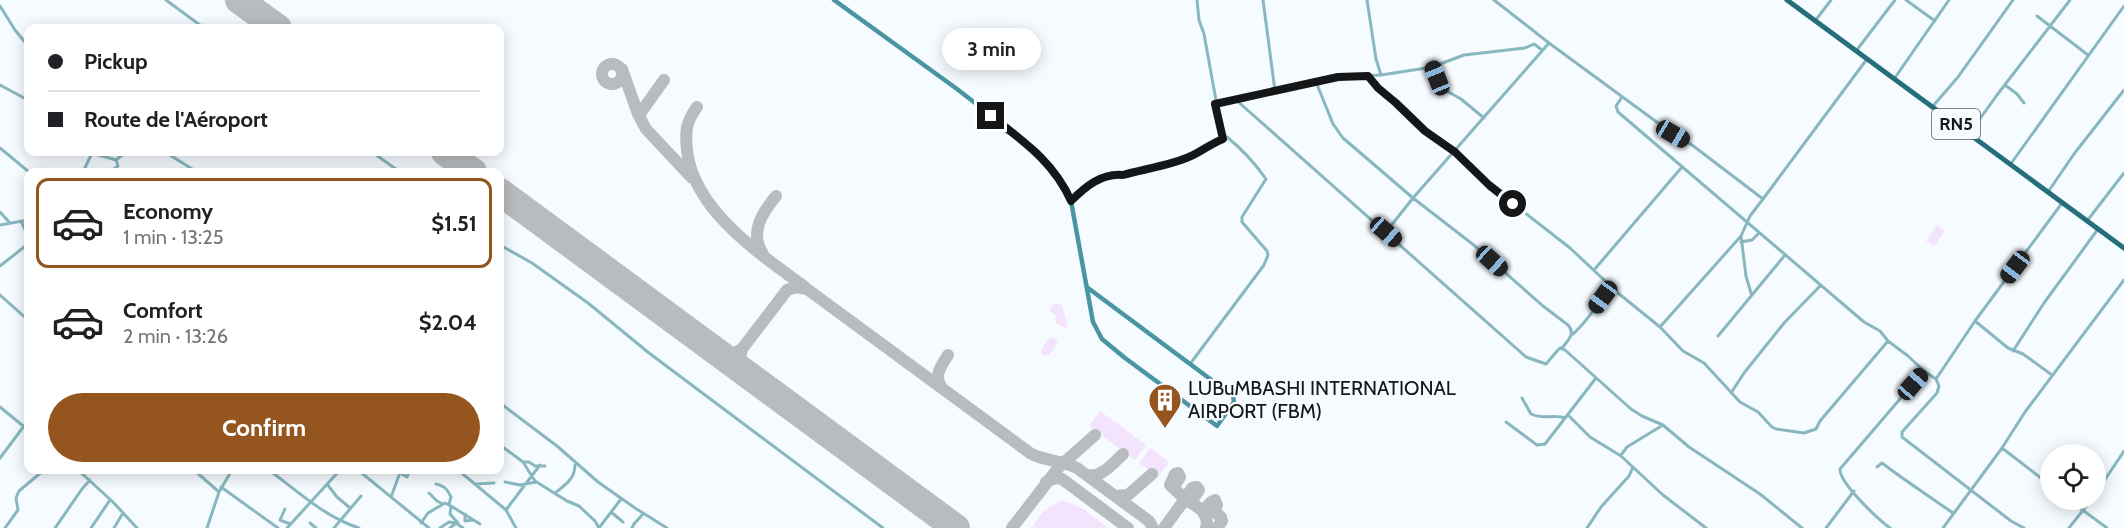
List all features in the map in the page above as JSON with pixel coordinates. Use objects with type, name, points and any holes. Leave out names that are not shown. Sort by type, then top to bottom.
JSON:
[{"type":"highway","name":"RN5","points":[[1787,0],[2124,248]]},
{"type":"main road","points":[[834,0],[957,89],[1037,151],[1057,175],[1071,201],[1093,322],[1102,339],[1215,426],[1234,402],[1233,396],[1088,288]]},
{"type":"street","points":[[166,0],[199,24]]},
{"type":"street","points":[[1197,0],[1223,139]]},
{"type":"street","points":[[1263,0],[1275,91]]},
{"type":"street","points":[[1366,0],[1381,75]]},
{"type":"street","points":[[1815,21],[1831,0]]},
{"type":"street","points":[[1856,51],[1895,0]]},
{"type":"street","points":[[1906,0],[1935,21]]},
{"type":"street","points":[[1894,79],[1949,0]]},
{"type":"street","points":[[1933,107],[1958,77],[2013,0]]},
{"type":"street","points":[[1970,134],[2070,0]]},
{"type":"street","points":[[1497,1],[1549,43],[1673,134],[1692,145],[1762,199]]},
{"type":"street","points":[[0,6],[24,41]]},
{"type":"street","points":[[2010,165],[2124,6]]},
{"type":"street","points":[[2037,16],[2088,55]]},
{"type":"street","points":[[1386,232],[1549,43]]},
{"type":"street","points":[[1215,104],[1338,77],[1381,75],[1432,67],[1464,55],[1525,48],[1534,44],[1542,50]]},
{"type":"street","points":[[1660,327],[1741,236],[1750,216],[1762,199],[1867,59]]},
{"type":"street","points":[[1432,67],[1438,86],[1461,99],[1484,118]]},
{"type":"street","points":[[1368,76],[1425,131],[1455,152],[1489,185],[1546,228],[1660,327],[1683,351],[1704,363],[1740,402],[1758,412],[1776,429],[1804,433],[1816,429],[1888,341]]},
{"type":"street","points":[[1316,82],[1334,124],[1343,138],[1568,325],[1572,335]]},
{"type":"street","points":[[0,86],[24,98]]},
{"type":"street","points":[[2005,86],[2017,94],[2024,103]]},
{"type":"street","points":[[2048,192],[2074,154],[2124,90]]},
{"type":"street","points":[[1622,97],[1616,110],[1863,322],[1880,332],[1936,379],[1939,386],[1937,393],[1901,435],[2011,521],[2024,528]]},
{"type":"street","points":[[1235,99],[1526,357],[1546,364],[1584,324],[1611,286]]},
{"type":"street","points":[[1071,201],[1089,183],[1114,174],[1123,175],[1180,160],[1197,154],[1206,146],[1227,137],[1248,154],[1266,179],[1242,219],[1268,255],[1264,265],[1190,364]]},
{"type":"street","points":[[0,148],[24,169]]},
{"type":"street","points":[[106,156],[116,160],[118,166],[115,168]]},
{"type":"street","points":[[116,160],[121,156]]},
{"type":"street","points":[[171,156],[191,168]]},
{"type":"street","points":[[378,156],[394,168]]},
{"type":"street","points":[[1594,270],[1682,167]]},
{"type":"street","points":[[2087,221],[2124,173]]},
{"type":"street","points":[[1936,379],[1975,321],[2062,203]]},
{"type":"street","points":[[0,212],[9,223]]},
{"type":"street","points":[[21,221],[24,227]]},
{"type":"street","points":[[0,225],[24,221]]},
{"type":"street","points":[[2013,351],[2044,303],[2098,229]]},
{"type":"street","points":[[1741,242],[1752,240],[1760,233]]},
{"type":"street","points":[[1741,236],[1746,276],[1751,294]]},
{"type":"street","points":[[0,266],[24,247]]},
{"type":"street","points":[[504,247],[532,263],[588,303],[649,353],[883,528]]},
{"type":"street","points":[[1718,336],[1785,255]]},
{"type":"street","points":[[1943,528],[2052,375],[2124,280]]},
{"type":"street","points":[[1731,393],[1785,322],[1821,285]]},
{"type":"street","points":[[0,295],[24,316]]},
{"type":"street","points":[[1975,321],[2013,351],[2023,354],[2052,375]]},
{"type":"street","points":[[1563,348],[1631,409],[1663,425],[1689,447],[1760,494],[1802,528]]},
{"type":"street","points":[[1890,528],[1857,498],[1854,491],[1840,477],[1840,470],[1924,371]]},
{"type":"street","points":[[1506,422],[1541,446],[1545,444],[1596,378]]},
{"type":"street","points":[[1522,398],[1531,414],[1546,418],[1566,417],[1590,437],[1634,466],[1663,495],[1706,528]]},
{"type":"street","points":[[504,406],[621,499],[668,528]]},
{"type":"street","points":[[0,407],[24,426],[0,458]]},
{"type":"street","points":[[1621,456],[1627,447],[1663,425]]},
{"type":"street","points":[[504,448],[523,462],[536,482],[586,512],[596,521],[599,528],[621,499]]},
{"type":"street","points":[[2002,448],[2040,477]]},
{"type":"street","points":[[2106,478],[2124,451]]},
{"type":"street","points":[[506,510],[531,476],[543,465],[535,466],[529,462],[523,462]]},
{"type":"street","points":[[555,493],[568,484],[575,470],[574,463]]},
{"type":"street","points":[[1877,466],[1882,463],[1893,473],[1903,477],[1953,513]]},
{"type":"street","points":[[1587,528],[1601,507],[1629,476],[1634,466]]},
{"type":"street","points":[[5,528],[18,510],[16,498],[19,491],[39,474]]},
{"type":"street","points":[[83,474],[137,528]]},
{"type":"street","points":[[199,474],[219,492]]},
{"type":"street","points":[[207,528],[221,487],[229,474]]},
{"type":"street","points":[[274,474],[333,517],[350,527],[359,528]]},
{"type":"street","points":[[285,508],[280,521],[288,526],[336,474]]},
{"type":"street","points":[[363,474],[429,528]]},
{"type":"street","points":[[391,497],[400,474]]},
{"type":"street","points":[[463,474],[506,510],[516,528]]},
{"type":"street","points":[[55,528],[90,480]]},
{"type":"street","points":[[505,482],[514,485],[536,482]]},
{"type":"street","points":[[475,484],[494,483]]},
{"type":"street","points":[[327,484],[337,497],[350,507]]},
{"type":"street","points":[[436,484],[448,491],[451,497],[450,514],[463,528]]},
{"type":"street","points":[[221,487],[278,528]]},
{"type":"street","points":[[1826,528],[1854,491]]},
{"type":"street","points":[[429,493],[437,501],[450,505],[465,514],[464,520],[473,520],[480,524]]},
{"type":"street","points":[[334,527],[361,496]]},
{"type":"street","points":[[91,528],[110,500]]},
{"type":"street","points":[[421,523],[428,513],[442,503]]},
{"type":"street","points":[[2069,528],[2083,511],[2107,528]]},
{"type":"street","points":[[611,512],[623,522]]},
{"type":"street","points":[[114,528],[123,513]]},
{"type":"street","points":[[632,528],[643,513]]},
{"type":"street","points":[[333,517],[334,527]]},
{"type":"street","points":[[440,528],[449,522],[457,523]]},
{"type":"street","points":[[310,523],[316,528]]},
{"type":"street","points":[[450,528],[457,523]]},
{"type":"shaded area","points":[[1937,225],[1945,231],[1934,246],[1926,241]]},
{"type":"shaded area","points":[[1054,304],[1062,305],[1068,327],[1065,328],[1055,322],[1056,316],[1049,311]]},
{"type":"shaded area","points":[[1053,337],[1057,340],[1057,345],[1049,355],[1044,356],[1041,352],[1043,347]]},
{"type":"shaded area","points":[[1100,411],[1146,445],[1135,460],[1089,426]]},
{"type":"shaded area","points":[[1150,448],[1169,462],[1158,477],[1139,463]]},
{"type":"shaded area","points":[[1062,501],[1081,508],[1108,528],[1032,528],[1044,511]]},
{"type":"taxiway","points":[[608,64],[616,64],[622,70],[622,74],[622,78],[616,84],[608,84],[602,78],[602,70],[608,64]]},
{"type":"taxiway","points":[[622,69],[638,114],[646,129],[692,178]]},
{"type":"taxiway","points":[[639,115],[664,80]]},
{"type":"taxiway","points":[[697,107],[688,122],[686,143],[692,172],[702,192],[731,229],[805,287]]},
{"type":"taxiway","points":[[763,254],[759,246],[757,231],[762,216],[776,196]]},
{"type":"taxiway","points":[[719,353],[731,355],[742,349],[787,290],[796,287],[807,289],[1030,453],[1077,468],[1149,521],[1153,528]]},
{"type":"taxiway","points":[[742,349],[740,358],[745,373]]},
{"type":"taxiway","points":[[942,388],[938,375],[948,355]]},
{"type":"taxiway","points":[[1012,528],[1059,467],[1095,435]]},
{"type":"taxiway","points":[[1088,475],[1103,472],[1123,454]]},
{"type":"taxiway","points":[[1164,528],[1183,502],[1182,496],[1170,485],[1175,474],[1178,473],[1180,477],[1175,485]]},
{"type":"taxiway","points":[[1115,496],[1128,495],[1152,474]]},
{"type":"taxiway","points":[[1046,482],[1056,478],[1062,479],[1128,528]]},
{"type":"taxiway","points":[[1183,502],[1192,488],[1197,487],[1199,490],[1193,499]]},
{"type":"taxiway","points":[[1197,507],[1205,509],[1215,500],[1217,505],[1211,513]]},
{"type":"taxiway","points":[[1182,503],[1188,501],[1203,512],[1207,523],[1206,528]]},
{"type":"taxiway","points":[[1207,506],[1221,517],[1222,521],[1217,528]]},
{"type":"runway","points":[[239,0],[272,24]]},
{"type":"runway","points":[[451,156],[467,168]]},
{"type":"runway","points":[[504,195],[956,528]]},
{"type":"place","name":"LUBuMBASHI INTERNATIONAL AIRPORT (FBM)","points":[[1165,429]]},
{"type":"route","points":[[991,116],[1037,151],[1057,175],[1071,201],[1089,183],[1100,181],[1114,174],[1123,175],[1180,160],[1197,154],[1206,146],[1223,139],[1215,104],[1338,77],[1368,76],[1425,131],[1455,152],[1489,185],[1513,204]]}]
